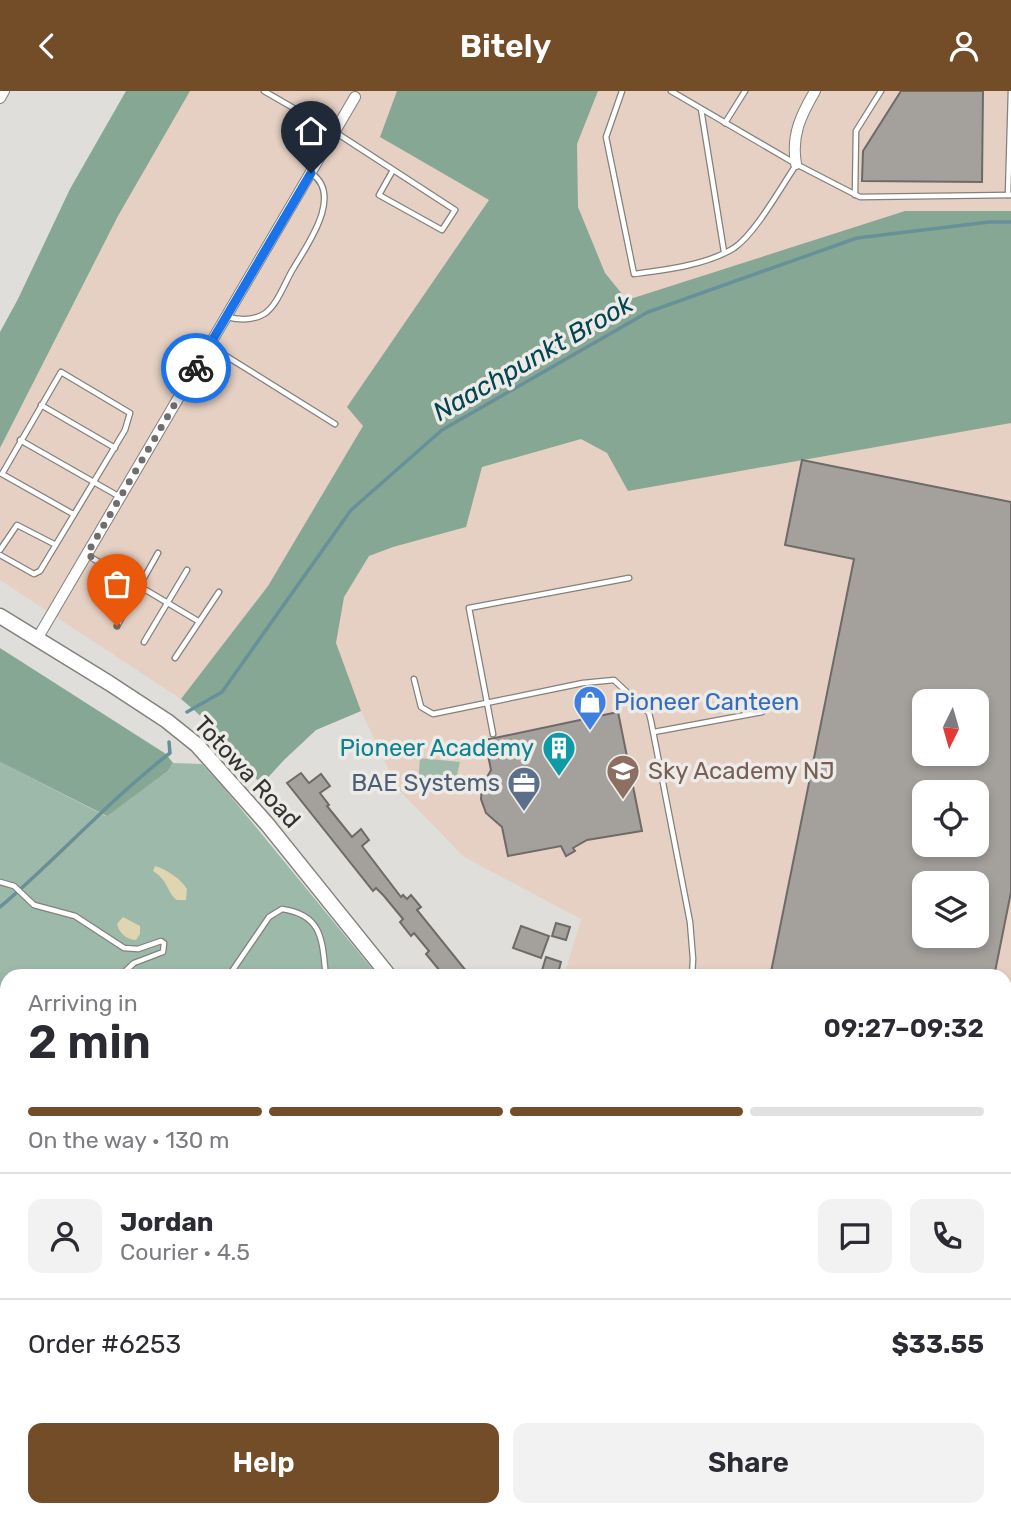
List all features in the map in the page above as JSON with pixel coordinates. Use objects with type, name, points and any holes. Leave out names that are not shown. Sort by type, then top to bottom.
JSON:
[{"type":"main road","name":"Totowa Road","points":[[0,616],[109,683],[197,745],[267,824],[384,969]]},
{"type":"street","points":[[0,98],[4,91]]},
{"type":"street","points":[[796,164],[796,127],[815,91]]},
{"type":"street","points":[[37,639],[357,94]]},
{"type":"lane","points":[[264,91],[335,132],[455,210],[442,230],[379,195],[393,170]]},
{"type":"lane","points":[[621,91],[606,138],[634,274],[675,268],[736,247],[753,229],[796,164]]},
{"type":"lane","points":[[671,91],[855,195],[918,198],[1010,195],[1011,91]]},
{"type":"lane","points":[[726,123],[745,91]]},
{"type":"lane","points":[[855,195],[856,131],[881,91]]},
{"type":"lane","points":[[701,109],[724,252]]},
{"type":"lane","points":[[226,317],[241,320],[266,313],[276,300],[322,215],[323,184],[311,173]]},
{"type":"lane","points":[[209,346],[335,424]]},
{"type":"lane","points":[[54,544],[16,524],[0,552],[34,574],[40,571],[54,544],[115,448],[125,430],[130,413],[61,372],[2,474],[73,514]]},
{"type":"lane","points":[[41,405],[115,448]]},
{"type":"lane","points":[[20,440],[120,497]]},
{"type":"lane","points":[[117,626],[158,553]]},
{"type":"lane","points":[[87,554],[198,621]]},
{"type":"lane","points":[[144,642],[187,570]]},
{"type":"lane","points":[[493,734],[469,608],[629,578]]},
{"type":"lane","points":[[175,658],[219,592]]},
{"type":"lane","points":[[414,679],[421,707],[433,714],[583,683],[614,680],[649,713],[690,922],[692,969]]},
{"type":"lane","points":[[654,733],[762,712]]},
{"type":"lane","points":[[0,881],[16,888],[24,897],[43,908],[75,916],[124,948],[138,949],[161,941],[164,943],[163,952],[134,963],[128,969]]},
{"type":"lane","points":[[233,969],[269,917],[282,909],[300,914],[318,929],[323,939],[325,969]]},
{"type":"shaded area","points":[[190,91],[1011,91],[1011,969],[566,969],[581,919],[464,857],[398,789],[361,711],[316,730],[261,785],[197,712],[181,699],[0,580],[0,448],[118,216]]},
{"type":"green space","points":[[126,91],[190,91],[118,216],[0,448],[0,332],[70,189]]},
{"type":"green space","points":[[397,91],[598,91],[577,144],[578,207],[605,273],[627,300],[905,211],[1011,211],[1011,423],[628,491],[607,453],[581,439],[482,467],[466,527],[369,556],[344,597],[336,643],[361,711],[316,730],[261,785],[224,739],[181,699],[268,586],[363,426],[347,407],[489,200],[380,137]]},
{"type":"green space","points":[[0,648],[166,754],[173,763],[168,771],[107,816],[0,762]]},
{"type":"green space","points":[[420,758],[460,762],[454,788],[418,785]]},
{"type":"green space","points":[[0,762],[106,816],[168,771],[173,763],[202,764],[372,969],[0,969]]},
{"type":"sand","points":[[155,866],[164,869],[184,885],[187,889],[186,900],[177,900],[174,897],[153,871]]},
{"type":"sand","points":[[123,917],[140,926],[140,934],[136,940],[127,937],[120,930],[117,924]]},
{"type":"building","points":[[901,91],[983,91],[982,182],[862,181],[863,151]]},
{"type":"building","points":[[802,460],[1011,502],[1011,892],[996,969],[772,969],[854,559],[785,545]]},
{"type":"building","name":"Pioneer Academy","points":[[618,712],[642,831],[587,840],[573,848],[575,851],[566,856],[561,846],[508,856],[502,827],[486,813],[481,799],[482,786],[491,770],[485,740]]},
{"type":"building","points":[[301,773],[309,783],[321,774],[330,786],[320,793],[329,805],[327,806],[352,837],[361,829],[369,840],[362,846],[401,897],[403,895],[407,899],[411,895],[421,907],[417,910],[465,969],[438,969],[426,954],[429,951],[414,933],[411,936],[400,922],[403,919],[376,888],[373,891],[287,783]]},
{"type":"building","points":[[556,923],[570,927],[566,940],[552,936]]},
{"type":"building","points":[[521,926],[549,936],[541,958],[513,948]]},
{"type":"building","points":[[546,957],[561,962],[559,969],[542,969]]},
{"type":"waterway","name":"Naachpunkt Brook","points":[[187,712],[222,692],[351,510],[442,430],[648,312],[857,238],[989,222],[1011,222]]},
{"type":"waterway","name":"Naachpunkt Brook","points":[[0,907],[126,790],[170,753],[169,742]]},
{"type":"way so far","points":[[117,626],[138,586],[87,554],[196,368]]},
{"type":"place","name":"Pioneer Canteen","points":[[590,732]]},
{"type":"place","name":"Pioneer Academy","points":[[559,778]]},
{"type":"place","name":"Sky Academy NJ","points":[[623,801]]},
{"type":"place","name":"BAE Systems","points":[[524,813]]},
{"type":"route","points":[[196,368],[311,173]]}]
